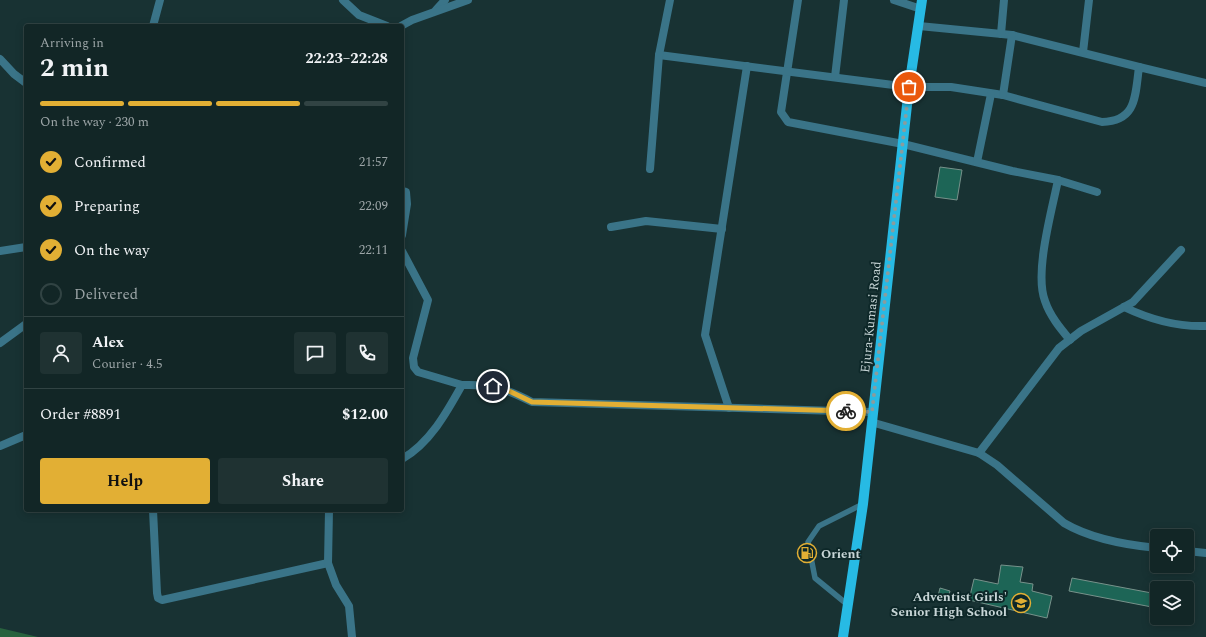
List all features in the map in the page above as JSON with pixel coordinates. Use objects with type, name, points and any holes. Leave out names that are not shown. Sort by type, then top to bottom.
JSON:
[{"type":"main road","name":"Ejura-Kumasi Road","points":[[843,637],[863,504],[909,87],[922,5]]},
{"type":"street","points":[[154,24],[160,0]]},
{"type":"street","points":[[343,0],[358,15],[382,24]]},
{"type":"street","points":[[434,12],[445,0]]},
{"type":"street","points":[[404,24],[412,20],[468,0]]},
{"type":"street","points":[[650,169],[659,55],[670,0]]},
{"type":"street","points":[[798,0],[781,112],[788,122],[903,144],[1058,180],[1097,192]]},
{"type":"street","points":[[835,77],[844,0]]},
{"type":"street","points":[[894,0],[922,5]]},
{"type":"street","points":[[1001,34],[1004,0]]},
{"type":"street","points":[[1083,52],[1089,0]]},
{"type":"street","points":[[919,26],[1012,35],[1206,82]]},
{"type":"street","points":[[1003,95],[1012,35]]},
{"type":"street","points":[[659,55],[909,87],[951,87],[1003,95],[1102,122],[1115,122],[1130,112],[1139,67]]},
{"type":"street","points":[[0,59],[14,74],[24,82]]},
{"type":"street","points":[[729,408],[705,335],[747,66]]},
{"type":"street","points":[[977,162],[991,94]]},
{"type":"street","points":[[1058,180],[1042,276],[1044,301],[1056,322],[1070,340]]},
{"type":"street","points":[[404,192],[406,192],[407,204],[404,223]]},
{"type":"street","points":[[611,227],[646,221],[722,229]]},
{"type":"street","points":[[0,251],[24,247]]},
{"type":"street","points":[[979,453],[1059,348],[1081,331],[1133,302],[1181,250]]},
{"type":"street","points":[[404,255],[428,300],[413,358],[414,367],[418,372],[462,385],[484,384],[503,388],[532,402],[872,412]]},
{"type":"street","points":[[1124,307],[1143,316],[1195,326],[1206,326]]},
{"type":"street","points":[[0,343],[24,325]]},
{"type":"street","points":[[404,457],[427,438],[448,412],[462,385]]},
{"type":"street","points":[[871,422],[979,453],[996,465],[1064,523],[1075,529],[1129,545],[1150,547]]},
{"type":"street","points":[[0,446],[24,436]]},
{"type":"street","points":[[153,512],[157,593],[158,598],[162,600],[328,563]]},
{"type":"street","points":[[329,512],[328,563],[336,584],[349,606],[352,637]]},
{"type":"street","points":[[1194,552],[1206,553]]},
{"type":"lane","points":[[848,605],[815,578],[808,542],[819,526],[863,504]]},
{"type":"green space","points":[[0,628],[38,637],[0,637]]},
{"type":"building","points":[[940,167],[962,170],[957,200],[935,197]]},
{"type":"building","points":[[1001,565],[1023,567],[1020,582],[1033,584],[1032,591],[1052,596],[1047,618],[969,600],[974,579],[998,584]]},
{"type":"building","points":[[1072,578],[1150,593],[1150,607],[1069,591]]},
{"type":"building","points":[[940,588],[950,591],[947,602],[937,600]]},
{"type":"way so far","points":[[846,411],[872,412],[909,87]]},
{"type":"place","name":"Orient","points":[[807,553]]},
{"type":"place","name":"Adventist Girls' Senior High School","points":[[1021,603]]},
{"type":"route","points":[[493,386],[503,388],[532,402],[846,411]]}]
